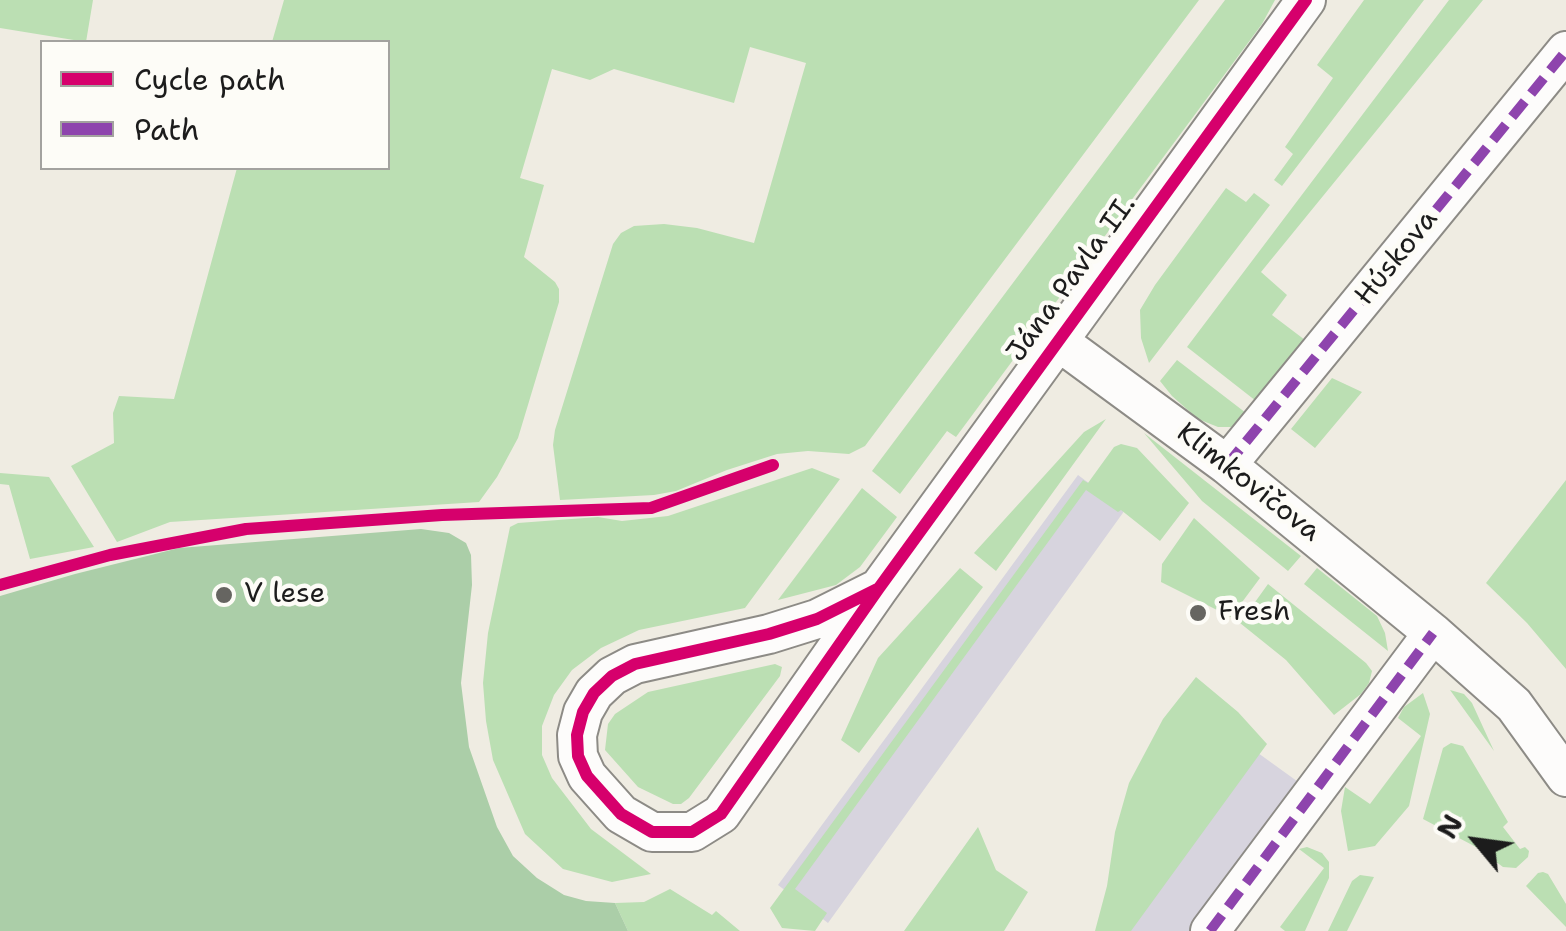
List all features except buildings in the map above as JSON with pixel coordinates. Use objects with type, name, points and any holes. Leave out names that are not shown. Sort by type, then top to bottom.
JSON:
[{"type":"street","name":"Jána Pavla II.","points":[[878,588],[817,619],[769,634],[635,664],[612,676],[594,692],[577,735],[578,756],[587,776],[621,814],[652,832],[673,834],[702,828],[721,814],[878,588],[1306,0]]},
{"type":"street","name":"Húskova","points":[[1227,465],[1566,51]]},
{"type":"street","name":"Klimkovičova","points":[[1058,341],[1227,465],[1434,633],[1514,706],[1566,777]]},
{"type":"street","points":[[1210,931],[1434,633]]},
{"type":"shaded area","points":[[1078,475],[1125,510],[828,923],[778,885]]},
{"type":"shaded area","points":[[1258,753],[1301,784],[1193,931],[1127,931]]},
{"type":"green space","points":[[0,0],[93,0],[86,40],[0,28]]},
{"type":"green space","points":[[284,0],[1199,0],[865,446],[849,454],[777,454],[676,491],[654,495],[560,500],[553,445],[555,430],[613,244],[621,233],[634,226],[664,224],[754,243],[806,63],[750,47],[734,103],[614,69],[590,80],[552,69],[520,178],[544,185],[524,257],[555,282],[559,302],[518,438],[479,502],[170,522],[117,542],[71,466],[114,443],[113,413],[119,396],[174,399],[236,170],[390,170],[390,40],[273,40]]},
{"type":"green space","points":[[1225,0],[1275,0],[1262,24],[956,437],[947,431],[900,494],[872,471]]},
{"type":"green space","points":[[1364,0],[1424,0],[1282,186],[1274,180],[1293,154],[1285,147],[1333,78],[1317,65]]},
{"type":"green space","points":[[1449,0],[1483,0],[1261,272],[1287,295],[1272,315],[1305,340],[1256,401],[1187,347]]},
{"type":"green space","points":[[1226,188],[1246,202],[1254,193],[1270,205],[1149,363],[1141,338],[1140,310]]},
{"type":"green space","points":[[1177,360],[1246,413],[1231,427],[1218,427],[1198,419],[1160,381]]},
{"type":"green space","points":[[1332,378],[1362,392],[1315,448],[1291,429]]},
{"type":"green space","points":[[1106,419],[996,571],[974,553],[1084,432]]},
{"type":"green space","points":[[1144,433],[1301,556],[1288,571],[1202,501]]},
{"type":"green space","points":[[1121,444],[1137,448],[1189,503],[1160,541],[1121,510],[1118,512],[1086,490],[795,889],[827,913],[815,931],[782,928],[770,908],[1083,480],[1088,483],[1114,447]]},
{"type":"green space","points":[[812,468],[840,479],[745,608],[639,630],[601,648],[572,670],[554,695],[542,726],[542,755],[552,778],[591,829],[651,874],[612,882],[563,869],[525,834],[493,760],[486,721],[483,683],[488,633],[510,527],[518,523],[598,517],[622,521],[668,516]]},
{"type":"green space","points":[[0,473],[49,477],[94,547],[30,559],[9,485],[0,484]]},
{"type":"green space","points":[[1566,480],[1566,669],[1486,583]]},
{"type":"green space","points":[[862,488],[897,517],[860,567],[836,585],[778,600]]},
{"type":"green space","points":[[1194,518],[1260,578],[1231,617],[1161,582],[1162,564]]},
{"type":"green space","points":[[421,529],[449,533],[466,543],[471,555],[472,585],[461,683],[469,747],[497,827],[513,856],[537,878],[564,895],[615,903],[628,931],[0,931],[0,596],[179,548]]},
{"type":"green space","points":[[960,568],[983,587],[859,753],[841,740],[878,658]]},
{"type":"green space","points":[[1317,568],[1377,616],[1388,651],[1304,584]]},
{"type":"green space","points":[[1268,584],[1372,671],[1361,694],[1334,715],[1286,660],[1240,623]]},
{"type":"green space","points":[[775,664],[782,667],[780,676],[681,804],[638,787],[605,750],[608,724],[615,714],[648,692]]},
{"type":"green space","points":[[1196,677],[1238,712],[1267,744],[1131,931],[1095,931],[1129,783],[1163,719]]},
{"type":"green space","points":[[1450,690],[1464,694],[1472,703],[1494,751]]},
{"type":"green space","points":[[1423,693],[1430,714],[1409,806],[1375,846],[1348,851],[1341,811],[1345,787],[1370,804],[1421,736],[1398,718],[1404,707]]},
{"type":"green space","points":[[1451,743],[1463,746],[1508,822],[1503,827],[1520,849],[1525,847],[1529,851],[1516,868],[1503,867],[1476,847],[1423,819],[1443,748]]},
{"type":"green space","points":[[978,827],[996,870],[1028,892],[1004,931],[904,931]]},
{"type":"green space","points":[[1307,847],[1322,853],[1329,862],[1329,878],[1305,931],[1285,931],[1280,927],[1324,868],[1299,849]]},
{"type":"green space","points":[[1543,872],[1566,904],[1566,927],[1526,886]]},
{"type":"green space","points":[[1360,875],[1374,877],[1347,931],[1328,931],[1352,881]]},
{"type":"green space","points":[[670,889],[712,915],[716,911],[740,931],[628,931],[615,903],[644,902]]},
{"type":"marked path","points":[[1227,465],[1566,51]]},
{"type":"marked path","points":[[1210,931],[1433,633]]},
{"type":"cycle path","points":[[879,588],[817,619],[769,634],[635,664],[612,676],[594,693],[583,712],[577,735],[578,756],[587,776],[621,814],[652,832],[692,832],[721,814],[879,588],[1306,0]]},
{"type":"cycle path","points":[[0,585],[110,555],[246,529],[442,515],[651,508],[773,465]]},
{"type":"place","name":"V lese","points":[[224,595]]},
{"type":"place","name":"Fresh","points":[[1198,613]]}]
